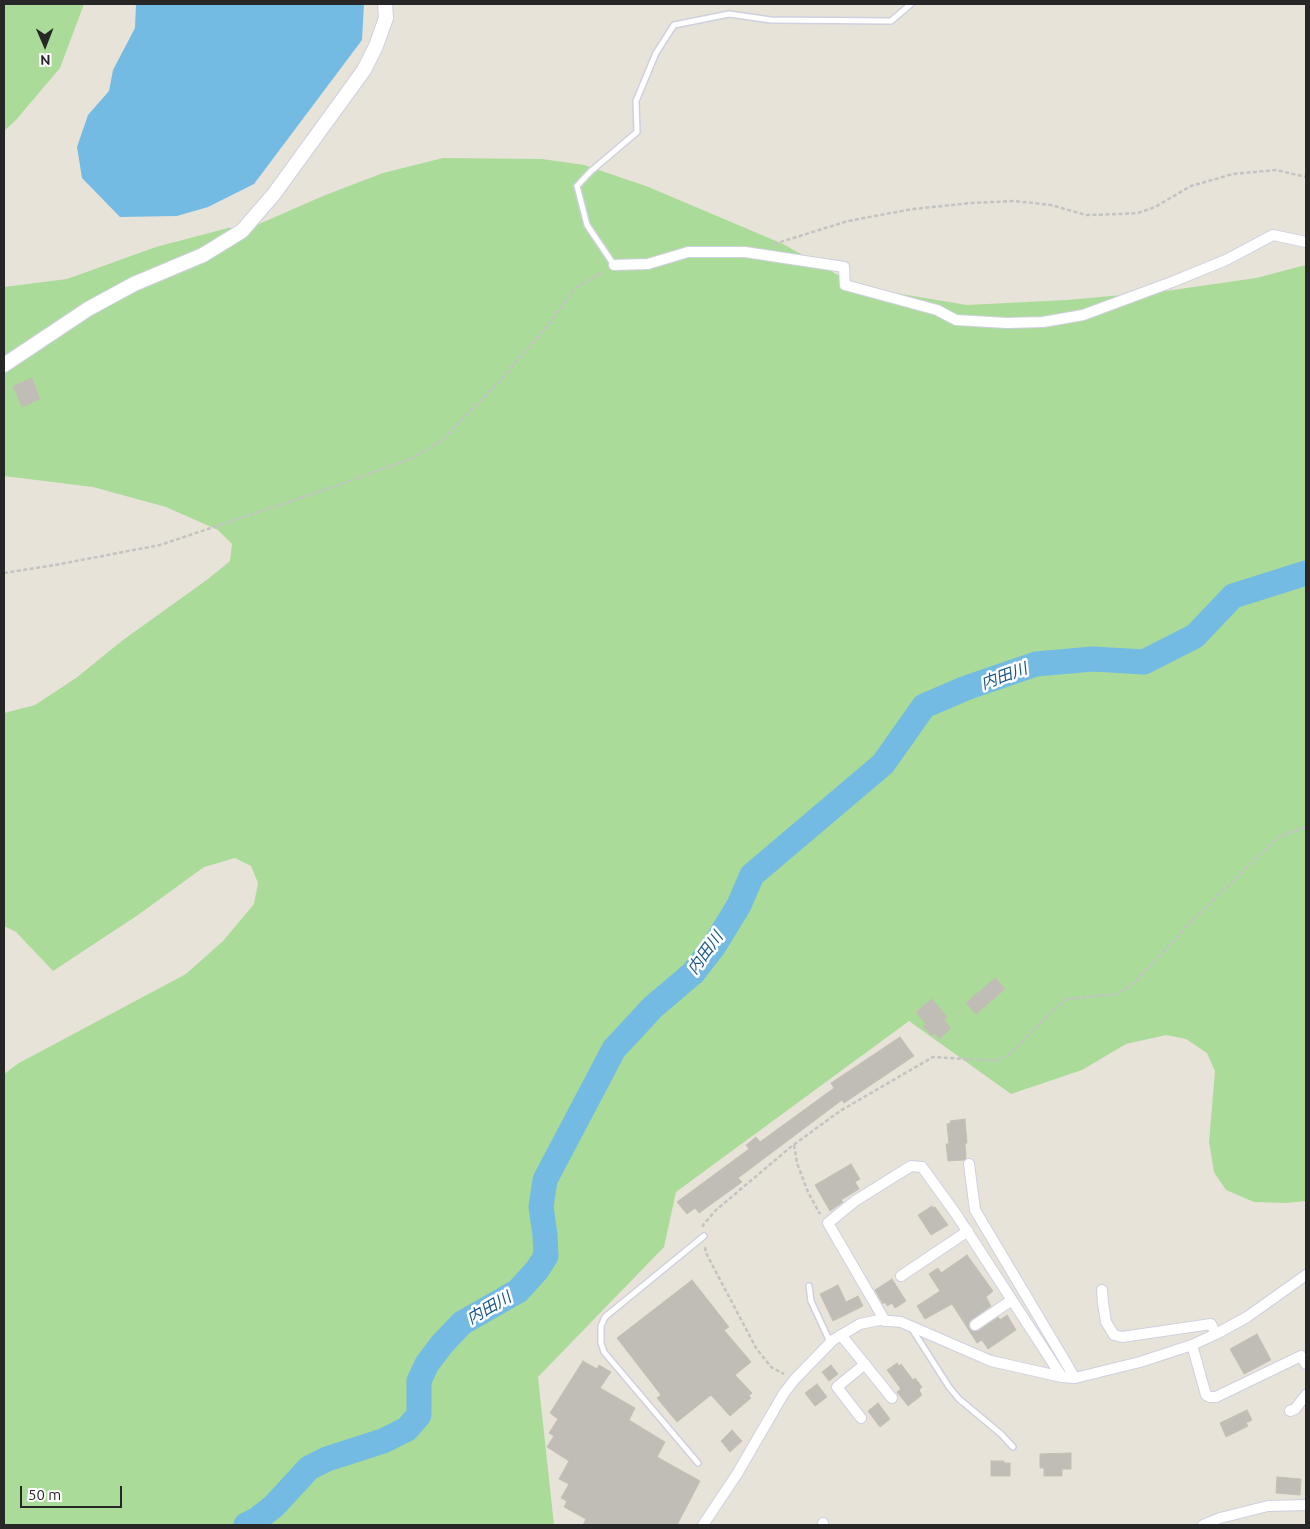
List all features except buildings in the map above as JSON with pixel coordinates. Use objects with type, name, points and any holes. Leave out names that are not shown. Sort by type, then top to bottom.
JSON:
[{"type":"street","points":[[4,366],[88,309],[134,284],[203,255],[242,231],[274,194],[364,70],[376,46],[386,18],[385,4]]},
{"type":"street","points":[[614,264],[648,264],[688,252],[745,252],[844,267],[845,285],[937,310],[956,320],[1007,323],[1043,322],[1083,315],[1226,260],[1273,236],[1306,242]]},
{"type":"street","points":[[969,1164],[975,1210],[1075,1378]]},
{"type":"street","points":[[885,1321],[828,1223],[855,1201],[911,1166],[922,1167],[968,1232],[1062,1378]]},
{"type":"street","points":[[901,1276],[968,1232]]},
{"type":"street","points":[[703,1525],[737,1474],[784,1394],[795,1379],[830,1342],[860,1324],[879,1320],[901,1322],[991,1361],[1062,1378],[1075,1378],[1140,1362],[1192,1345],[1247,1317],[1306,1275]]},
{"type":"street","points":[[1102,1290],[1106,1322],[1114,1335],[1122,1336],[1212,1324],[1216,1334]]},
{"type":"street","points":[[974,1325],[1012,1300]]},
{"type":"street","points":[[840,1335],[892,1398]]},
{"type":"street","points":[[1192,1345],[1206,1395],[1210,1397],[1216,1397],[1301,1356],[1306,1364]]},
{"type":"street","points":[[861,1418],[837,1387],[865,1364]]},
{"type":"street","points":[[1290,1411],[1306,1395]]},
{"type":"street","points":[[1203,1525],[1220,1518],[1268,1506],[1306,1505]]},
{"type":"lane","points":[[614,264],[587,225],[577,186],[590,172],[636,132],[636,101],[656,53],[674,25],[729,14],[771,20],[891,21],[911,4]]},
{"type":"lane","points":[[698,1463],[604,1352],[601,1343],[601,1326],[605,1317],[704,1236]]},
{"type":"lane","points":[[808,1286],[811,1301],[830,1342]]},
{"type":"lane","points":[[910,1326],[959,1399],[1001,1434],[1013,1447]]},
{"type":"path","points":[[773,244],[848,222],[913,209],[1014,201],[1052,205],[1086,215],[1122,214],[1156,207],[1191,186],[1233,174],[1276,170],[1306,177]]},
{"type":"path","points":[[4,574],[160,545],[330,488],[412,458],[440,441],[498,383],[551,321],[574,289],[614,264]]},
{"type":"path","points":[[795,1379],[771,1367],[756,1348],[706,1253],[703,1225],[716,1210],[794,1145],[840,1111],[933,1057],[996,1061],[1012,1052],[1066,999],[1118,994],[1136,981],[1188,925],[1278,837],[1306,827]]},
{"type":"path","points":[[794,1145],[797,1163],[808,1192],[817,1210],[828,1223]]},
{"type":"green space","points":[[4,4],[84,4],[60,68],[16,120],[4,131]]},
{"type":"green space","points":[[443,158],[542,159],[584,165],[646,186],[783,244],[845,279],[895,293],[967,305],[1067,300],[1166,291],[1256,278],[1306,265],[1306,1201],[1286,1203],[1254,1202],[1226,1190],[1214,1172],[1209,1142],[1215,1071],[1207,1053],[1186,1039],[1166,1035],[1126,1044],[1082,1070],[1011,1094],[909,1021],[676,1192],[664,1247],[538,1377],[554,1525],[4,1525],[4,1074],[19,1063],[186,974],[223,941],[254,904],[258,883],[251,866],[235,858],[204,867],[138,915],[53,971],[16,932],[4,926],[4,713],[35,705],[76,678],[123,640],[230,561],[232,544],[218,530],[166,507],[93,487],[4,476],[4,287],[67,279],[156,247],[228,228],[252,227],[323,196],[383,173]]},
{"type":"water","points":[[136,4],[364,4],[362,40],[254,184],[208,207],[177,216],[120,217],[82,178],[77,147],[88,115],[109,91],[113,70],[135,28]]},
{"type":"waterway","name":"内田川","points":[[246,1525],[274,1506],[309,1468],[327,1459],[383,1441],[407,1429],[419,1415],[419,1381],[427,1364],[442,1344],[462,1323],[518,1291],[537,1270],[546,1256],[541,1207],[545,1180],[614,1049],[653,1007],[693,973],[714,946],[739,905],[752,875],[883,764],[924,706],[966,688],[1036,664],[1093,659],[1144,662],[1195,636],[1233,596],[1306,573]]}]
